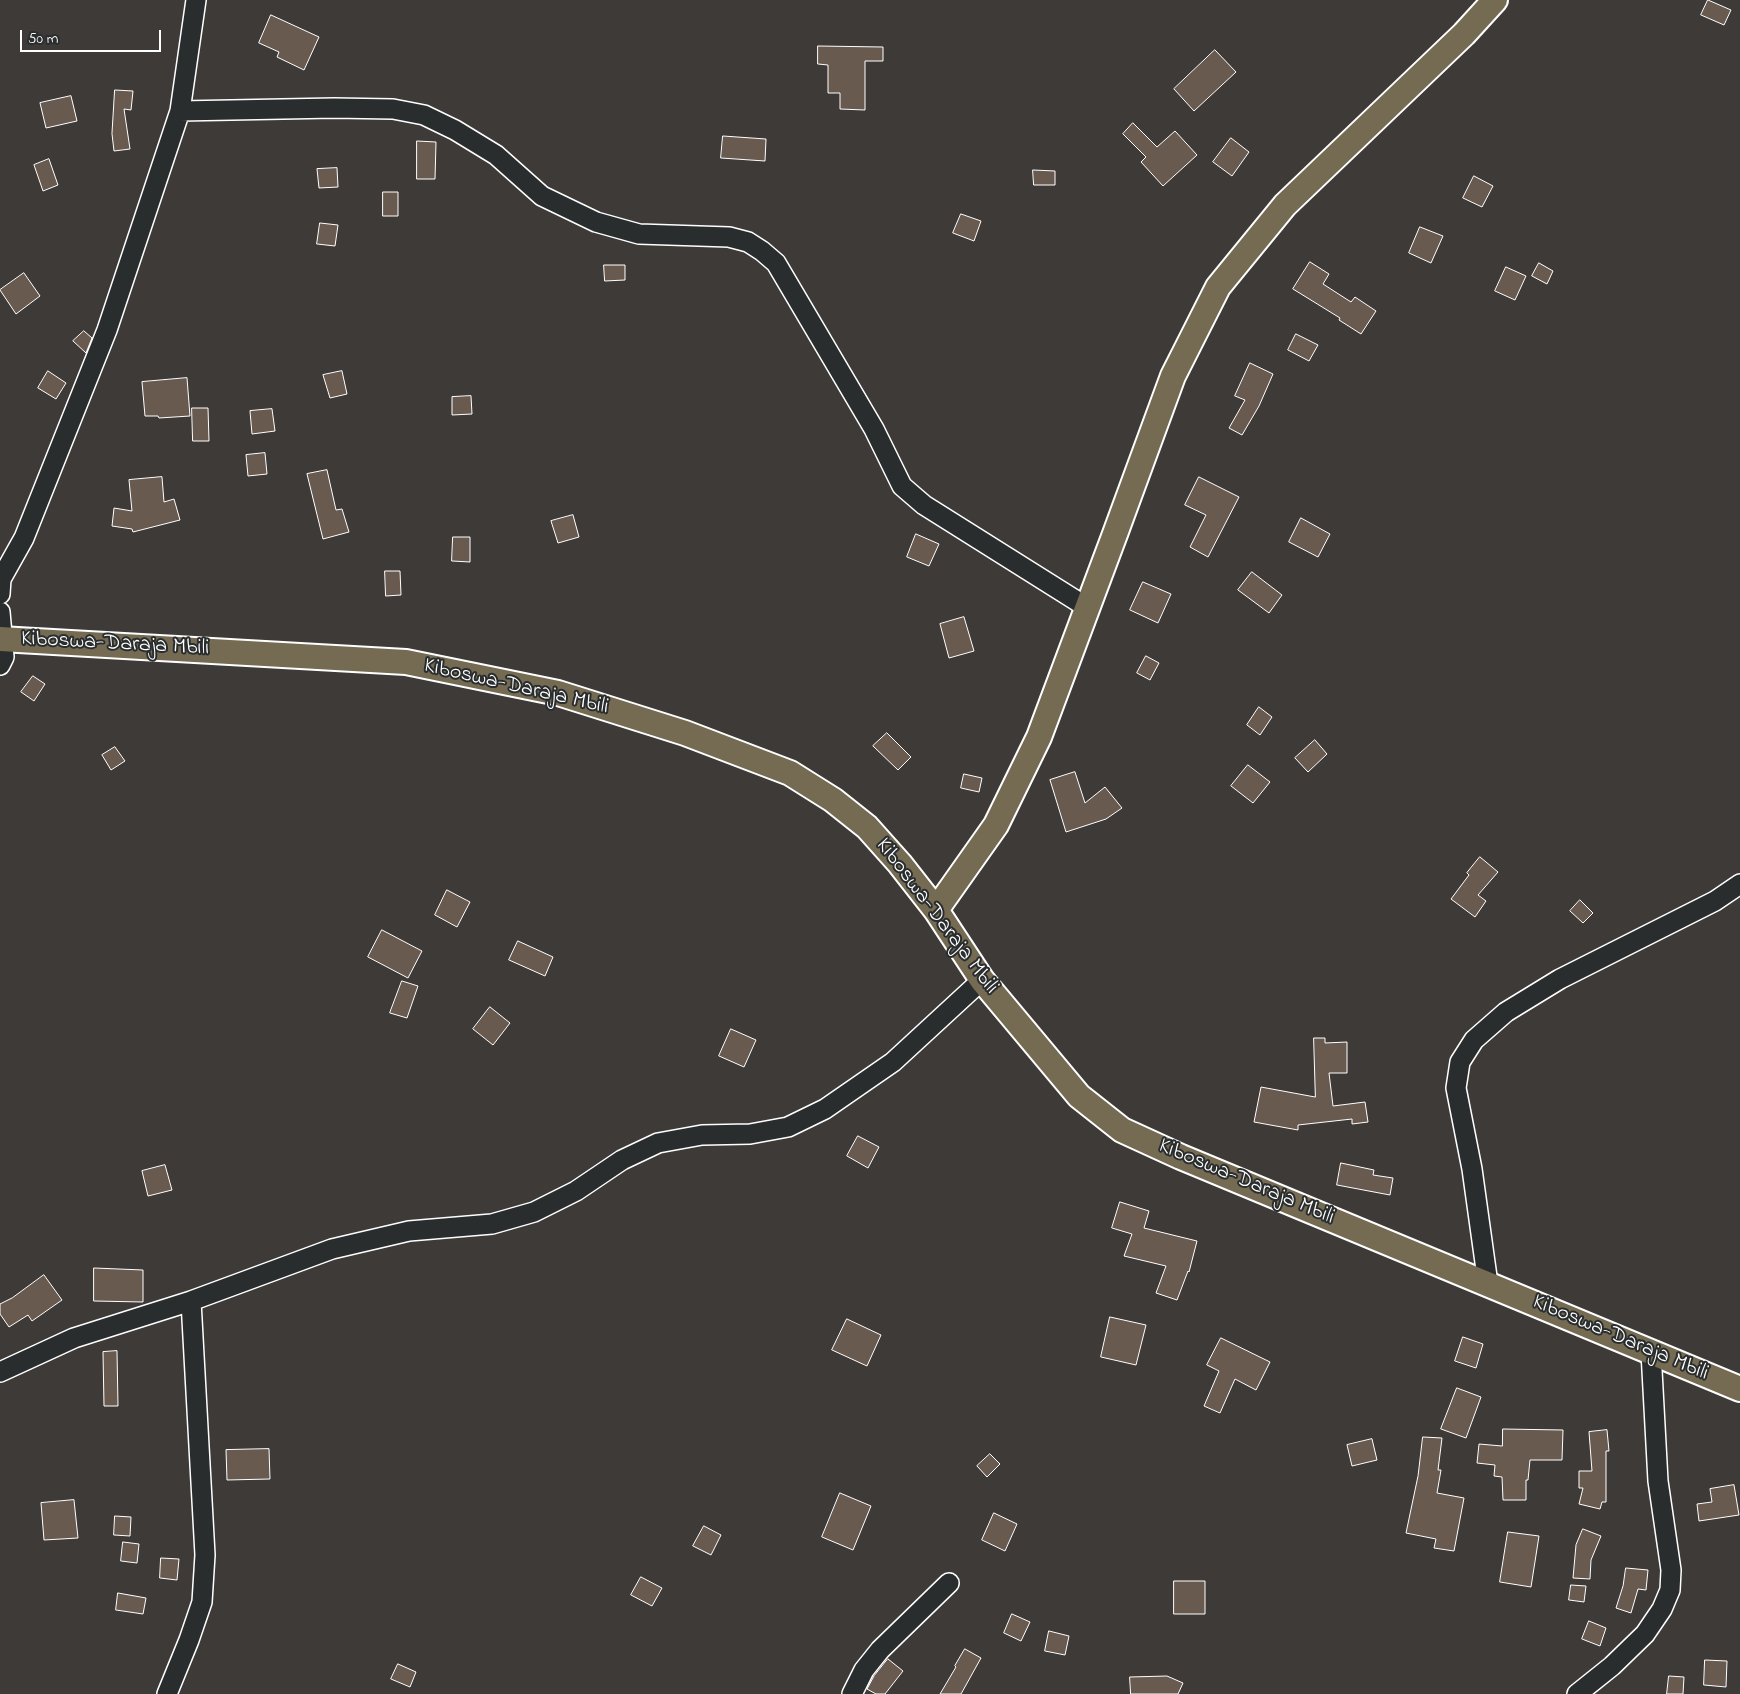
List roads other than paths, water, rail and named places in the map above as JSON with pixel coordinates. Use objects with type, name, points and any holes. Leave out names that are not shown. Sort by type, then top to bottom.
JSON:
[{"type":"main road","points":[[936,910],[996,825],[1039,737],[1173,376],[1218,287],[1285,205],[1464,34],[1495,0]]},
{"type":"main road","name":"Kiboswa-Daraja Mbili","points":[[1,639],[406,662],[558,693],[685,733],[790,773],[833,800],[867,827],[900,864],[936,910],[982,980],[1079,1096],[1122,1130],[1181,1158],[1740,1389]]},
{"type":"street","points":[[0,594],[2,579],[24,538],[107,330],[180,111],[196,0]]},
{"type":"street","points":[[180,111],[393,109],[424,115],[455,130],[496,155],[542,196],[596,222],[639,234],[729,237],[748,242],[762,251],[776,264],[874,429],[902,486],[924,505],[1088,608]]},
{"type":"street","points":[[0,612],[4,657],[0,666]]},
{"type":"street","points":[[1488,1284],[1472,1169],[1456,1088],[1460,1062],[1474,1040],[1506,1012],[1560,979],[1714,901],[1740,884]]},
{"type":"street","points":[[0,1372],[74,1338],[191,1301],[332,1250],[408,1231],[492,1224],[534,1212],[576,1191],[622,1160],[658,1143],[702,1135],[750,1134],[788,1127],[825,1109],[893,1062],[982,980]]},
{"type":"street","points":[[167,1694],[202,1602],[204,1545],[191,1301]]},
{"type":"street","points":[[1578,1694],[1612,1666],[1645,1634],[1662,1609],[1670,1590],[1671,1570],[1658,1482],[1651,1352]]},
{"type":"street","points":[[852,1694],[864,1670],[880,1650],[949,1583]]}]
